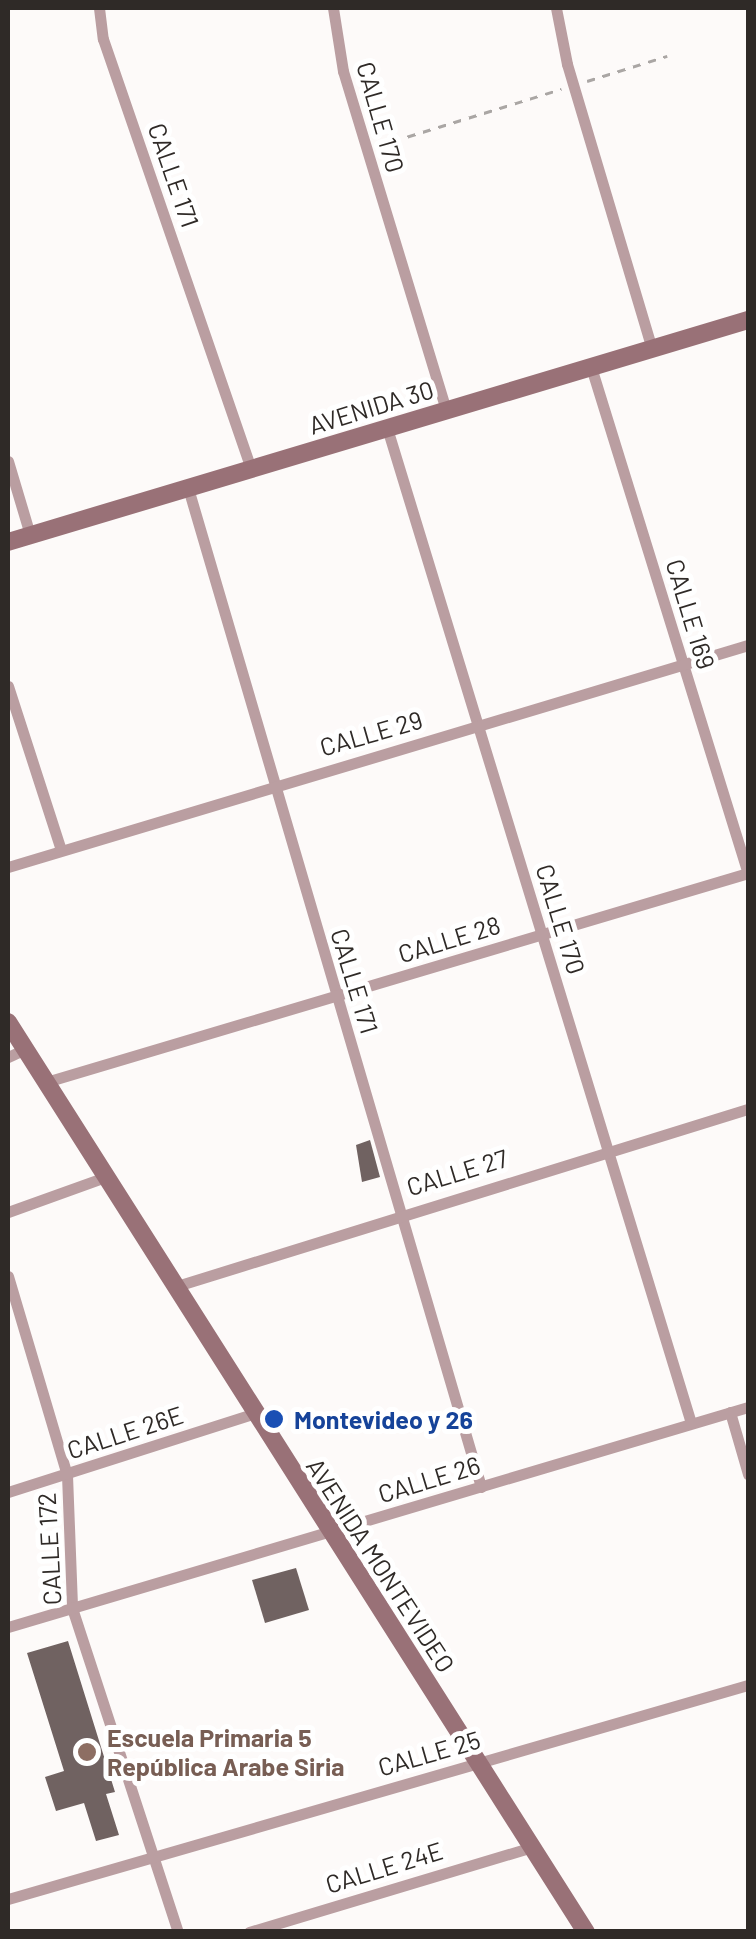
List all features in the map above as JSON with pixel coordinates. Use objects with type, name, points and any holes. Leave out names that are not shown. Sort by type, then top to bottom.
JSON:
[{"type":"main road","name":"AVENIDA 30","points":[[8,542],[748,320]]},
{"type":"main road","name":"AVENIDA MONTEVIDEO","points":[[8,1022],[16,1053],[46,1082],[180,1284],[329,1532],[586,1932]]},
{"type":"street","name":"CALLE 171","points":[[99,8],[103,39],[251,469]]},
{"type":"street","name":"CALLE 170","points":[[333,8],[343,71],[446,410]]},
{"type":"street","points":[[556,8],[573,85],[652,348]]},
{"type":"street","name":"CALLE 169","points":[[591,367],[748,874]]},
{"type":"street","name":"CALLE 170","points":[[388,428],[692,1423]]},
{"type":"street","points":[[8,461],[30,535]]},
{"type":"street","name":"CALLE 171","points":[[188,488],[481,1487]]},
{"type":"street","name":"CALLE 29","points":[[8,866],[748,645]]},
{"type":"street","points":[[8,686],[61,850]]},
{"type":"street","name":"CALLE 28","points":[[46,1082],[748,874]]},
{"type":"street","name":"CALLE 27","points":[[180,1284],[401,1212],[748,1109]]},
{"type":"street","points":[[8,1212],[108,1176]]},
{"type":"street","name":"CALLE 172","points":[[8,1276],[67,1474],[72,1608],[178,1932]]},
{"type":"street","name":"CALLE 26","points":[[8,1628],[748,1407]]},
{"type":"street","points":[[730,1412],[748,1474]]},
{"type":"street","name":"CALLE 26E","points":[[8,1492],[256,1413]]},
{"type":"street","name":"CALLE 25","points":[[8,1900],[748,1685]]},
{"type":"street","name":"CALLE 24E","points":[[249,1932],[532,1846]]},
{"type":"path","points":[[366,149],[667,56]]},
{"type":"building","points":[[370,1140],[380,1177],[362,1182],[356,1145]]},
{"type":"building","points":[[296,1568],[309,1610],[265,1623],[252,1580]]},
{"type":"building","points":[[68,1641],[115,1792],[106,1794],[119,1835],[96,1841],[84,1803],[56,1811],[45,1777],[64,1771],[27,1653]]},
{"type":"place","name":"Montevideo y 26","points":[[274,1419]]},
{"type":"place","name":"Escuela Primaria 5 República Arabe Siria","points":[[87,1752]]}]
